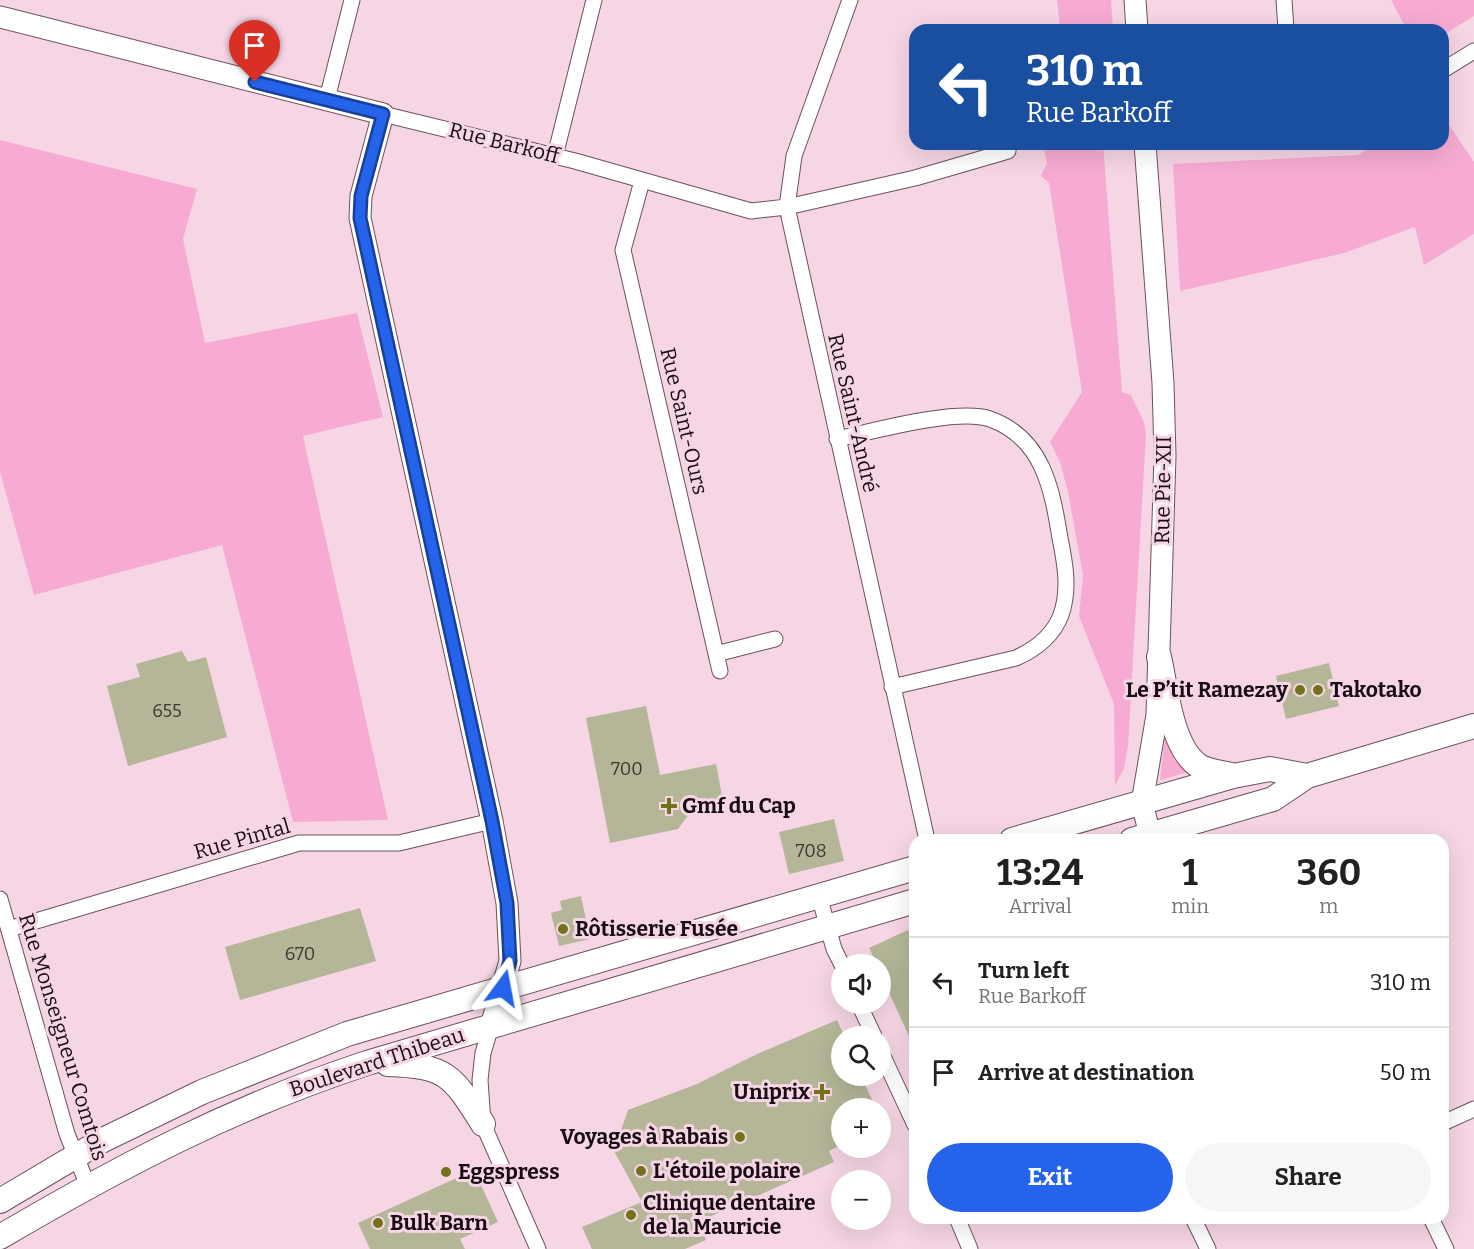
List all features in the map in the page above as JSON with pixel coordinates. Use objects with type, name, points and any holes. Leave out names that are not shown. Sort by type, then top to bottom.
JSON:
[{"type":"main road","points":[[1159,657],[1174,727],[1183,747],[1201,767],[1233,776]]},
{"type":"main road","points":[[1151,834],[1273,799],[1307,776],[1474,726]]},
{"type":"main road","points":[[1033,834],[1233,776],[1269,770],[1307,776]]},
{"type":"main road","name":"Boulevard Thibeau","points":[[0,1201],[103,1140],[202,1092],[347,1034],[909,870]]},
{"type":"main road","name":"Boulevard Thibeau","points":[[0,1237],[88,1186],[228,1115],[282,1093],[367,1063],[909,904]]},
{"type":"main road","points":[[367,1063],[418,1065],[441,1072],[462,1091],[483,1124]]},
{"type":"street","points":[[327,99],[352,0]]},
{"type":"street","points":[[555,156],[594,0]]},
{"type":"street","name":"Rue Saint-André","points":[[850,0],[794,156],[787,207],[926,834]]},
{"type":"street","points":[[1135,0],[1137,24]]},
{"type":"street","points":[[1284,0],[1286,24]]},
{"type":"street","name":"Rue Barkoff","points":[[0,17],[555,156],[751,212],[787,207],[915,178],[1008,151]]},
{"type":"street","points":[[1449,66],[1474,51]]},
{"type":"street","points":[[383,114],[361,196],[360,218],[492,821],[507,903],[510,961],[483,1053],[480,1080],[483,1124],[538,1249]]},
{"type":"street","name":"Rue Pie-XII","points":[[1141,834],[1142,803],[1157,715],[1164,509],[1164,414],[1145,150]]},
{"type":"street","name":"Rue Saint-Ours","points":[[642,181],[623,250],[720,671]]},
{"type":"street","points":[[837,439],[949,417],[978,416],[1011,429],[1028,443],[1044,469],[1052,490],[1066,574],[1066,588],[1061,614],[1047,638],[1028,653],[1016,658],[892,687]]},
{"type":"street","points":[[716,654],[775,639]]},
{"type":"street","name":"Rue Pintal","points":[[9,929],[299,843],[399,843],[492,821]]},
{"type":"street","points":[[819,896],[838,954]]},
{"type":"street","name":"Rue Monseigneur Comtois","points":[[0,899],[74,1157],[88,1186]]},
{"type":"street","points":[[891,1074],[909,1112]]},
{"type":"street","points":[[1449,1120],[1474,1109]]},
{"type":"street","points":[[960,1224],[970,1249]]},
{"type":"street","points":[[1196,1224],[1208,1249]]},
{"type":"street","points":[[1434,1224],[1446,1249]]},
{"type":"shaded area","points":[[1057,0],[1111,0],[1113,24],[1059,24]]},
{"type":"shaded area","points":[[1391,0],[1474,0],[1474,16],[1449,31],[1449,24],[1404,24]]},
{"type":"shaded area","points":[[1449,125],[1474,162],[1474,234],[1424,265],[1415,227],[1344,253],[1180,291],[1173,164],[1358,155],[1366,150],[1449,150]]},
{"type":"shaded area","points":[[0,140],[197,189],[183,239],[205,343],[357,313],[383,417],[303,436],[388,820],[293,822],[222,545],[34,595],[0,472]]},
{"type":"shaded area","points":[[1044,150],[1103,150],[1122,392],[1131,395],[1144,422],[1146,434],[1128,746],[1124,768],[1115,786],[1114,704],[1079,616],[1083,575],[1068,492],[1060,462],[1050,442],[1082,392],[1049,183],[1041,176],[1047,163]]},
{"type":"shaded area","points":[[1165,737],[1189,772],[1160,780],[1160,779]]},
{"type":"building","points":[[182,651],[188,662],[206,657],[227,737],[128,766],[107,686],[140,677],[136,664]]},
{"type":"building","points":[[1329,663],[1339,706],[1286,719],[1276,676]]},
{"type":"building","points":[[646,706],[660,775],[716,764],[723,801],[715,811],[689,814],[678,829],[610,843],[586,718]]},
{"type":"building","points":[[834,819],[844,861],[789,874],[779,832]]},
{"type":"building","points":[[581,896],[590,939],[559,946],[551,913],[562,910],[560,901]]},
{"type":"building","points":[[360,908],[376,961],[240,1000],[225,947]]},
{"type":"building","points":[[908,930],[909,1036],[891,997],[891,954],[872,954],[869,948]]},
{"type":"building","points":[[837,1020],[840,1026],[831,1026],[831,1086],[866,1086],[871,1098],[831,1098],[831,1150],[829,1151],[834,1162],[698,1222],[706,1240],[685,1249],[592,1249],[582,1227],[642,1202],[614,1151],[628,1110],[697,1084],[757,1054]]},
{"type":"building","points":[[474,1170],[498,1222],[460,1239],[465,1249],[370,1249],[358,1223]]},
{"type":"place","name":"Le P’tit Ramezay","points":[[1300,690]]},
{"type":"place","name":"Takotako","points":[[1318,690]]},
{"type":"place","name":"Gmf du Cap","points":[[669,806]]},
{"type":"place","name":"Rôtisserie Fusée","points":[[563,929]]},
{"type":"place","name":"Uniprix","points":[[822,1092]]},
{"type":"place","name":"Voyages à Rabais","points":[[740,1137]]},
{"type":"place","name":"L'étoile polaire","points":[[641,1171]]},
{"type":"place","name":"Eggspress","points":[[446,1172]]},
{"type":"place","name":"Clinique dentaire de la Mauricie","points":[[631,1215]]},
{"type":"place","name":"Bulk Barn","points":[[378,1223]]},
{"type":"route","points":[[255,82],[383,114],[361,196],[360,218],[492,821],[507,903],[510,961],[503,988]]}]
